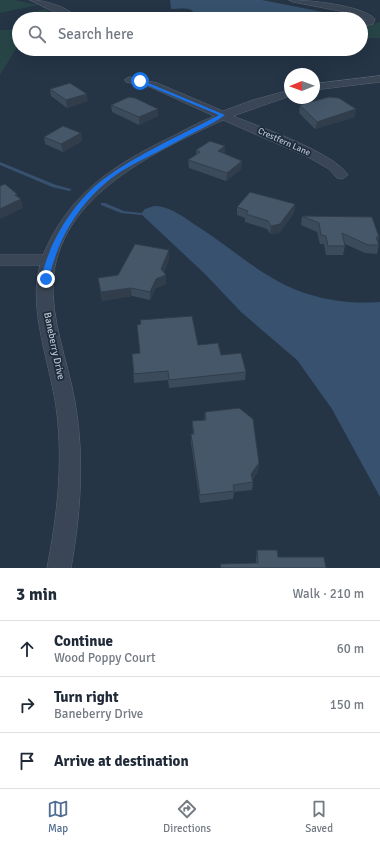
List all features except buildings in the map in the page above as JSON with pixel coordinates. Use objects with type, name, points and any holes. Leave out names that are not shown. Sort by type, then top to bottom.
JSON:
[{"type":"street","points":[[34,0],[63,12]]},
{"type":"street","points":[[293,0],[354,12]]},
{"type":"street","points":[[320,87],[380,79]]},
{"type":"street","name":"Crestfern Lane","points":[[130,80],[146,82],[312,154],[333,166],[342,175]]},
{"type":"street","name":"Baneberry Drive","points":[[59,568],[68,506],[69,429],[64,393],[48,325],[46,279],[50,260],[58,239],[75,212],[96,188],[118,171],[222,115],[258,101],[284,94]]},
{"type":"street","points":[[0,260],[50,260]]},
{"type":"green space","points":[[0,0],[14,0],[38,5],[0,13]]},
{"type":"green space","points":[[45,9],[50,12],[33,12]]},
{"type":"green space","points":[[380,22],[380,38],[368,38],[368,26]]},
{"type":"green space","points":[[0,30],[12,30],[12,55],[0,75]]},
{"type":"water","points":[[170,0],[262,0],[323,12],[194,12],[181,8],[171,9]]},
{"type":"water","points":[[154,206],[166,208],[178,214],[209,234],[260,271],[295,289],[337,301],[366,303],[380,302],[380,497],[332,409],[297,360],[241,312],[205,274],[141,214],[145,209]]},
{"type":"waterway","points":[[0,163],[54,186],[69,190]]},
{"type":"waterway","points":[[103,204],[123,212],[141,214]]},
{"type":"route","points":[[46,279],[50,260],[58,239],[75,212],[96,188],[118,171],[222,115],[146,82],[140,81]]}]
